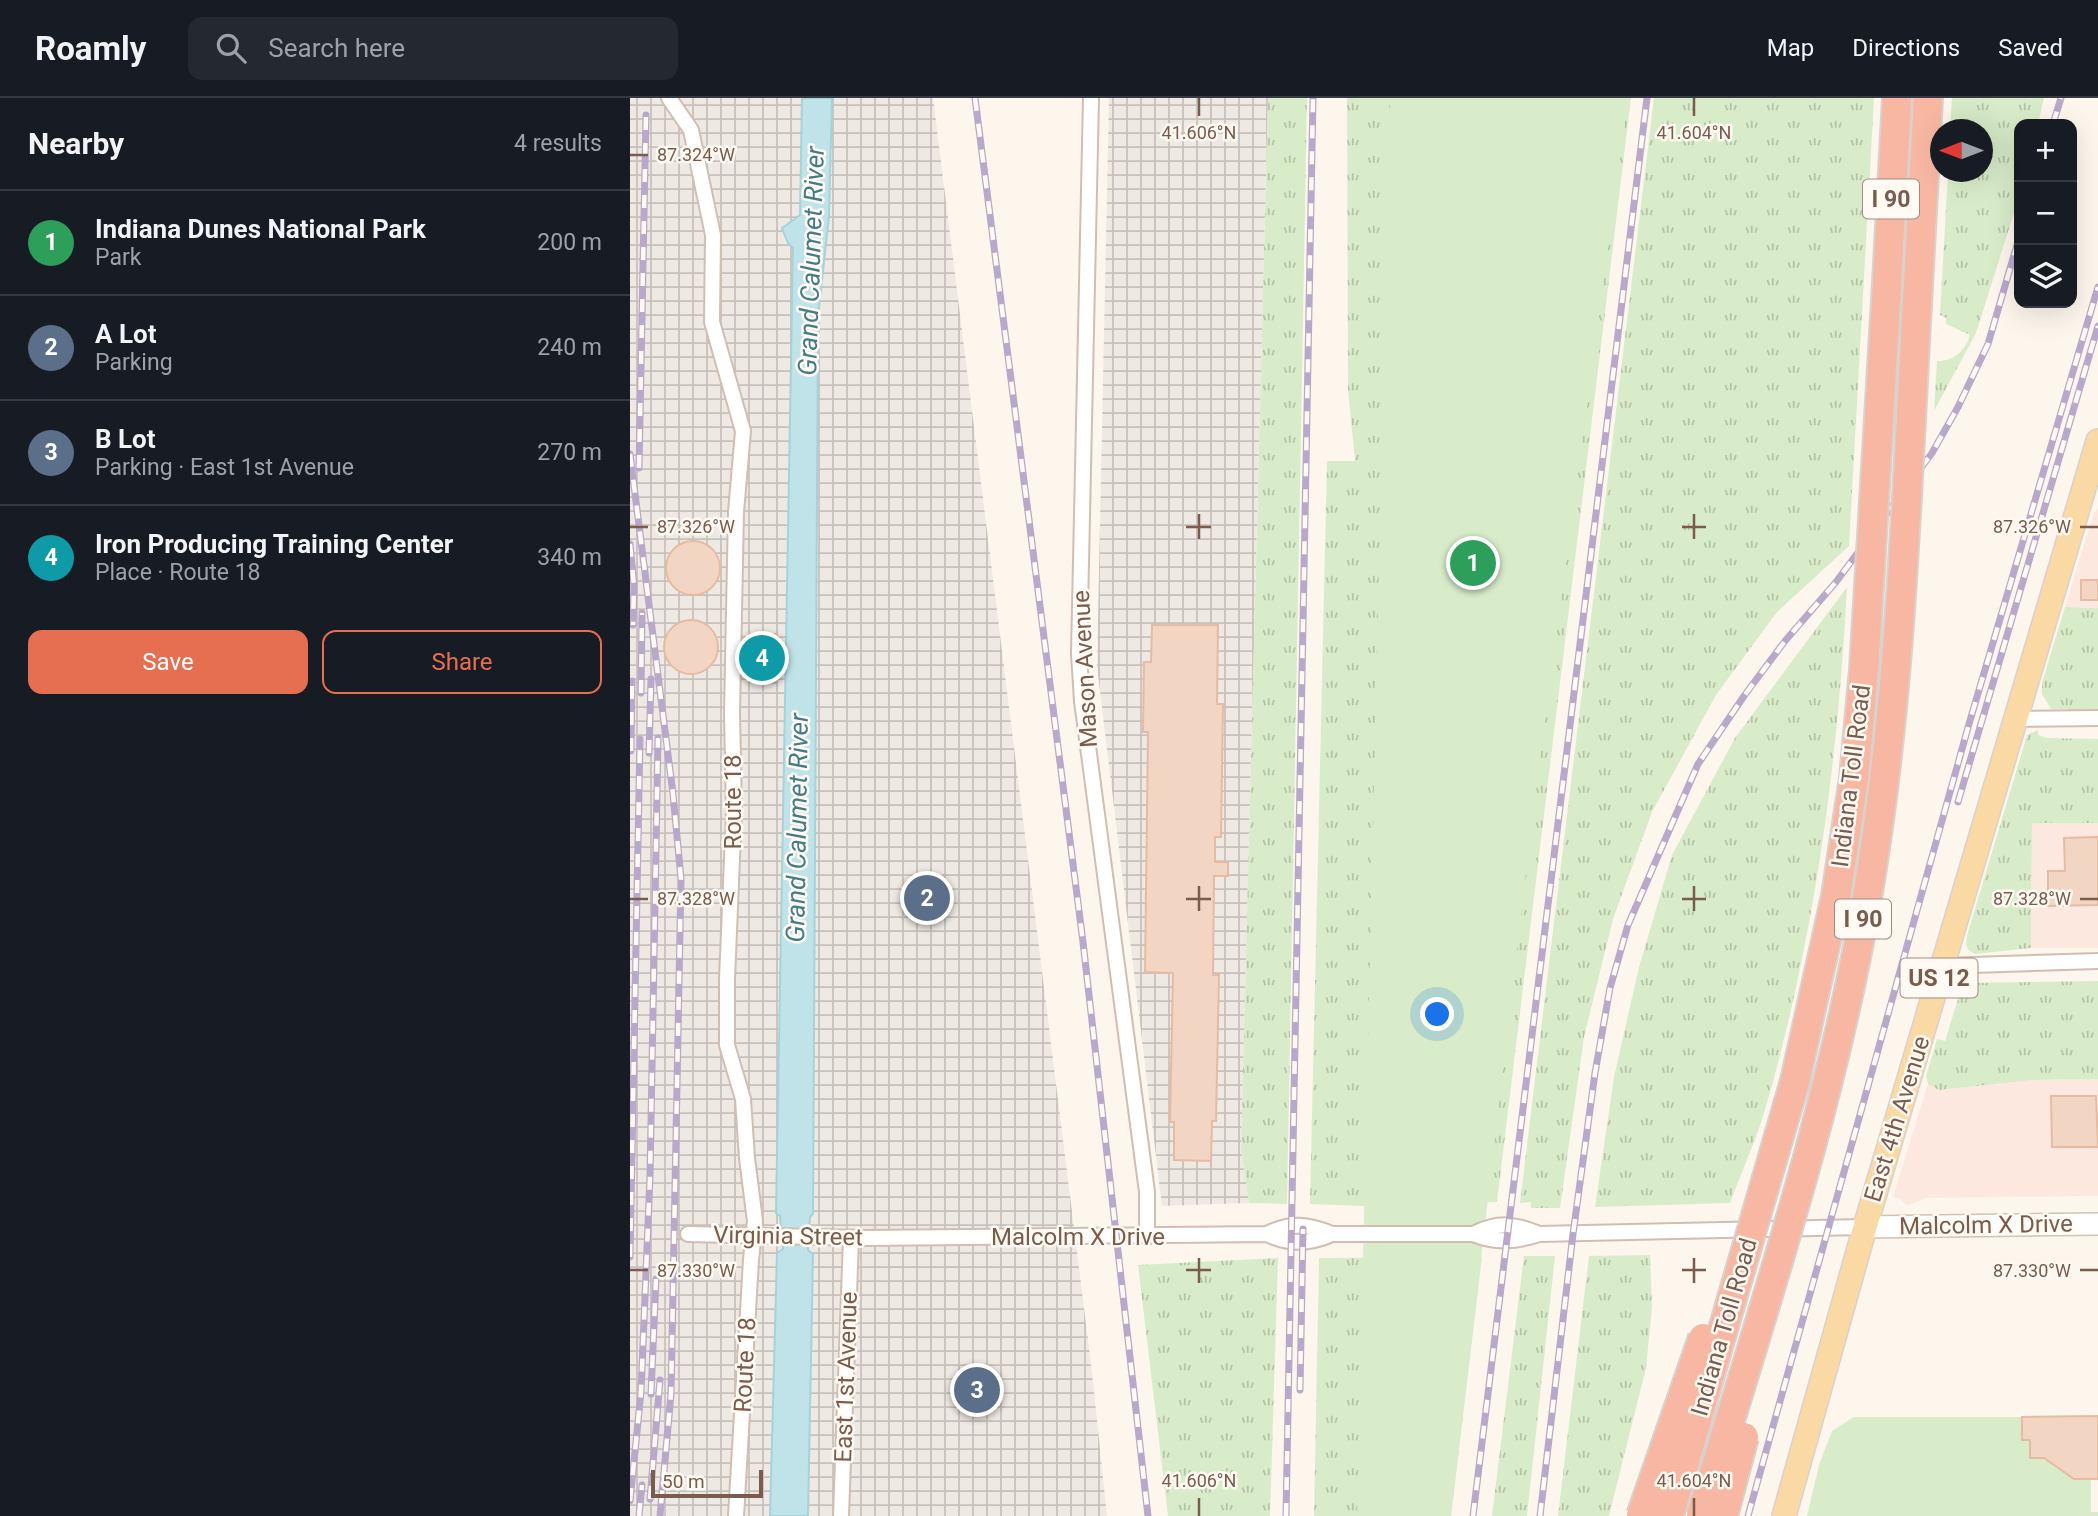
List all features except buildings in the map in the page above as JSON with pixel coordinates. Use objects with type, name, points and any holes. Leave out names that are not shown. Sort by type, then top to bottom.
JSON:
[{"type":"highway","name":"Indiana Toll Road","points":[[1669,1516],[1795,1081],[1836,896],[1854,778],[1864,670],[1897,98]]},
{"type":"highway","name":"Indiana Toll Road","points":[[1701,1516],[1826,1088],[1867,899],[1885,782],[1903,541],[1928,98]]},
{"type":"highway","points":[[1723,1516],[1764,1361],[1796,1195]]},
{"type":"highway","points":[[1640,1516],[1707,1328],[1762,1197]]},
{"type":"main road","name":"East 4th Avenue","points":[[1784,1516],[1942,966],[2016,719],[2090,494],[2098,441]]},
{"type":"street","name":"Route 18","points":[[668,98],[691,130],[713,235],[712,322],[743,431],[735,525],[732,713],[734,811],[727,1045],[743,1099],[755,1236],[736,1516]]},
{"type":"street","name":"Mason Avenue","points":[[1091,98],[1080,666],[1082,701],[1147,1192],[1147,1237]]},
{"type":"street","points":[[2016,719],[2098,718]]},
{"type":"street","points":[[1942,966],[2098,961]]},
{"type":"street","name":"Malcolm X Drive","points":[[888,1238],[1267,1234],[1282,1226],[1314,1226],[1332,1234],[1473,1234],[1490,1226],[1519,1226],[1539,1234],[2098,1224]]},
{"type":"street","name":"Virginia Street","points":[[688,1234],[888,1238]]},
{"type":"street","name":"East 1st Avenue","points":[[841,1516],[851,1238]]},
{"type":"shaded area","points":[[630,98],[933,98],[1092,1372],[1107,1516],[630,1516]]},
{"type":"shaded area","points":[[1109,98],[1268,98],[1241,1150],[1249,1203],[1162,1206],[1097,666]]},
{"type":"shaded area","points":[[2098,509],[2098,608],[2065,607],[2094,512]]},
{"type":"shaded area","points":[[2032,823],[2098,823],[2098,948],[2031,948]]},
{"type":"shaded area","points":[[2098,1079],[2098,1196],[1926,1198],[1909,1205],[1893,1197],[1928,1084],[1939,1090],[2033,1080]]},
{"type":"green space","points":[[1268,98],[1307,98],[1287,1204],[1249,1203],[1241,1150]]},
{"type":"green space","points":[[1347,98],[1631,98],[1497,1202],[1364,1206],[1310,1204],[1327,461],[1355,461],[1348,389]]},
{"type":"green space","points":[[1390,98],[1628,98],[1533,813],[1451,1516],[1357,1516]]},
{"type":"green space","points":[[1654,98],[1874,98],[1849,546],[1777,612],[1716,695],[1652,812],[1613,919],[1584,1037],[1560,1208],[1531,1208],[1531,1202],[1520,1203]]},
{"type":"green space","points":[[1952,98],[2044,98],[2039,119],[2014,119],[2014,213],[1976,333],[1934,411],[1937,361],[1958,354],[1970,335],[1946,324],[1946,318],[1940,315],[1947,182],[1993,182],[1993,119],[1951,119]]},
{"type":"green space","points":[[1847,587],[1830,786],[1810,918],[1782,1049],[1764,1113],[1730,1203],[1595,1207],[1614,1077],[1639,967],[1672,855],[1735,738]]},
{"type":"green space","points":[[2065,607],[2098,608],[2098,711],[2070,713],[2067,709],[2051,709],[2042,694],[2042,683]]},
{"type":"green space","points":[[2038,730],[2038,735],[2047,738],[2098,739],[2098,823],[2032,823],[2031,948],[1975,954],[1967,947],[1967,936],[2027,735]]},
{"type":"green space","points":[[2098,981],[2098,1079],[2033,1080],[1939,1090],[1928,1084],[1926,1076],[1937,1039],[1945,1041],[1963,983]]},
{"type":"green space","points":[[1650,1255],[1652,1307],[1646,1368],[1609,1516],[1558,1516],[1589,1256]]},
{"type":"green space","points":[[1524,1256],[1555,1256],[1527,1516],[1492,1516]]},
{"type":"green space","points":[[1482,1257],[1451,1516],[1314,1516],[1319,1258]]},
{"type":"green space","points":[[1278,1258],[1270,1516],[1168,1516],[1138,1265]]},
{"type":"green space","points":[[1854,1417],[2022,1417],[2022,1440],[2030,1440],[2044,1458],[2074,1479],[2091,1479],[2091,1512],[2098,1512],[2098,1516],[1807,1516],[1819,1465],[1832,1431]]},
{"type":"water","name":"Grand Calumet River","points":[[802,98],[832,98],[829,216],[818,317],[813,1214],[810,1217],[808,1250],[813,1254],[808,1516],[770,1516],[777,1253],[783,1249],[780,1216],[776,1213],[793,248],[782,228],[800,215]]},
{"type":"railway","points":[[975,98],[1083,942],[1148,1516]]},
{"type":"railway","points":[[1286,1516],[1313,98]]},
{"type":"railway","points":[[1473,1516],[1647,98]]},
{"type":"railway","points":[[2055,119],[2061,98]]},
{"type":"railway","points":[[639,468],[646,115]]},
{"type":"railway","points":[[1540,1516],[1595,1073],[1610,988],[1628,925],[1698,764],[1785,641],[1836,582],[1932,453],[1958,407],[1988,344],[2017,245]]},
{"type":"railway","points":[[1748,1516],[1969,724],[2098,287]]},
{"type":"railway","points":[[1958,802],[2098,326]]},
{"type":"railway","points":[[630,454],[673,794],[681,879],[671,1394],[660,1516]]},
{"type":"railway","points":[[630,544],[634,586],[633,625]]},
{"type":"railway","points":[[641,693],[642,613]]},
{"type":"railway","points":[[649,753],[651,679]]},
{"type":"railway","points":[[631,751],[632,681]]},
{"type":"railway","points":[[630,1501],[641,1392],[650,1177],[658,738]]},
{"type":"railway","points":[[630,1257],[640,739]]},
{"type":"railway","points":[[1300,1390],[1303,1229]]},
{"type":"railway","points":[[651,1394],[656,1279]]},
{"type":"railway","points":[[650,1499],[660,1380]]},
{"type":"railway","points":[[639,1516],[642,1485]]},
{"type":"place","name":"Indiana Dunes National Park","points":[[1473,563]]},
{"type":"place","name":"Iron Producing Training Center","points":[[762,658]]},
{"type":"place","name":"A Lot","points":[[927,898]]},
{"type":"place","name":"B Lot","points":[[977,1390]]}]
